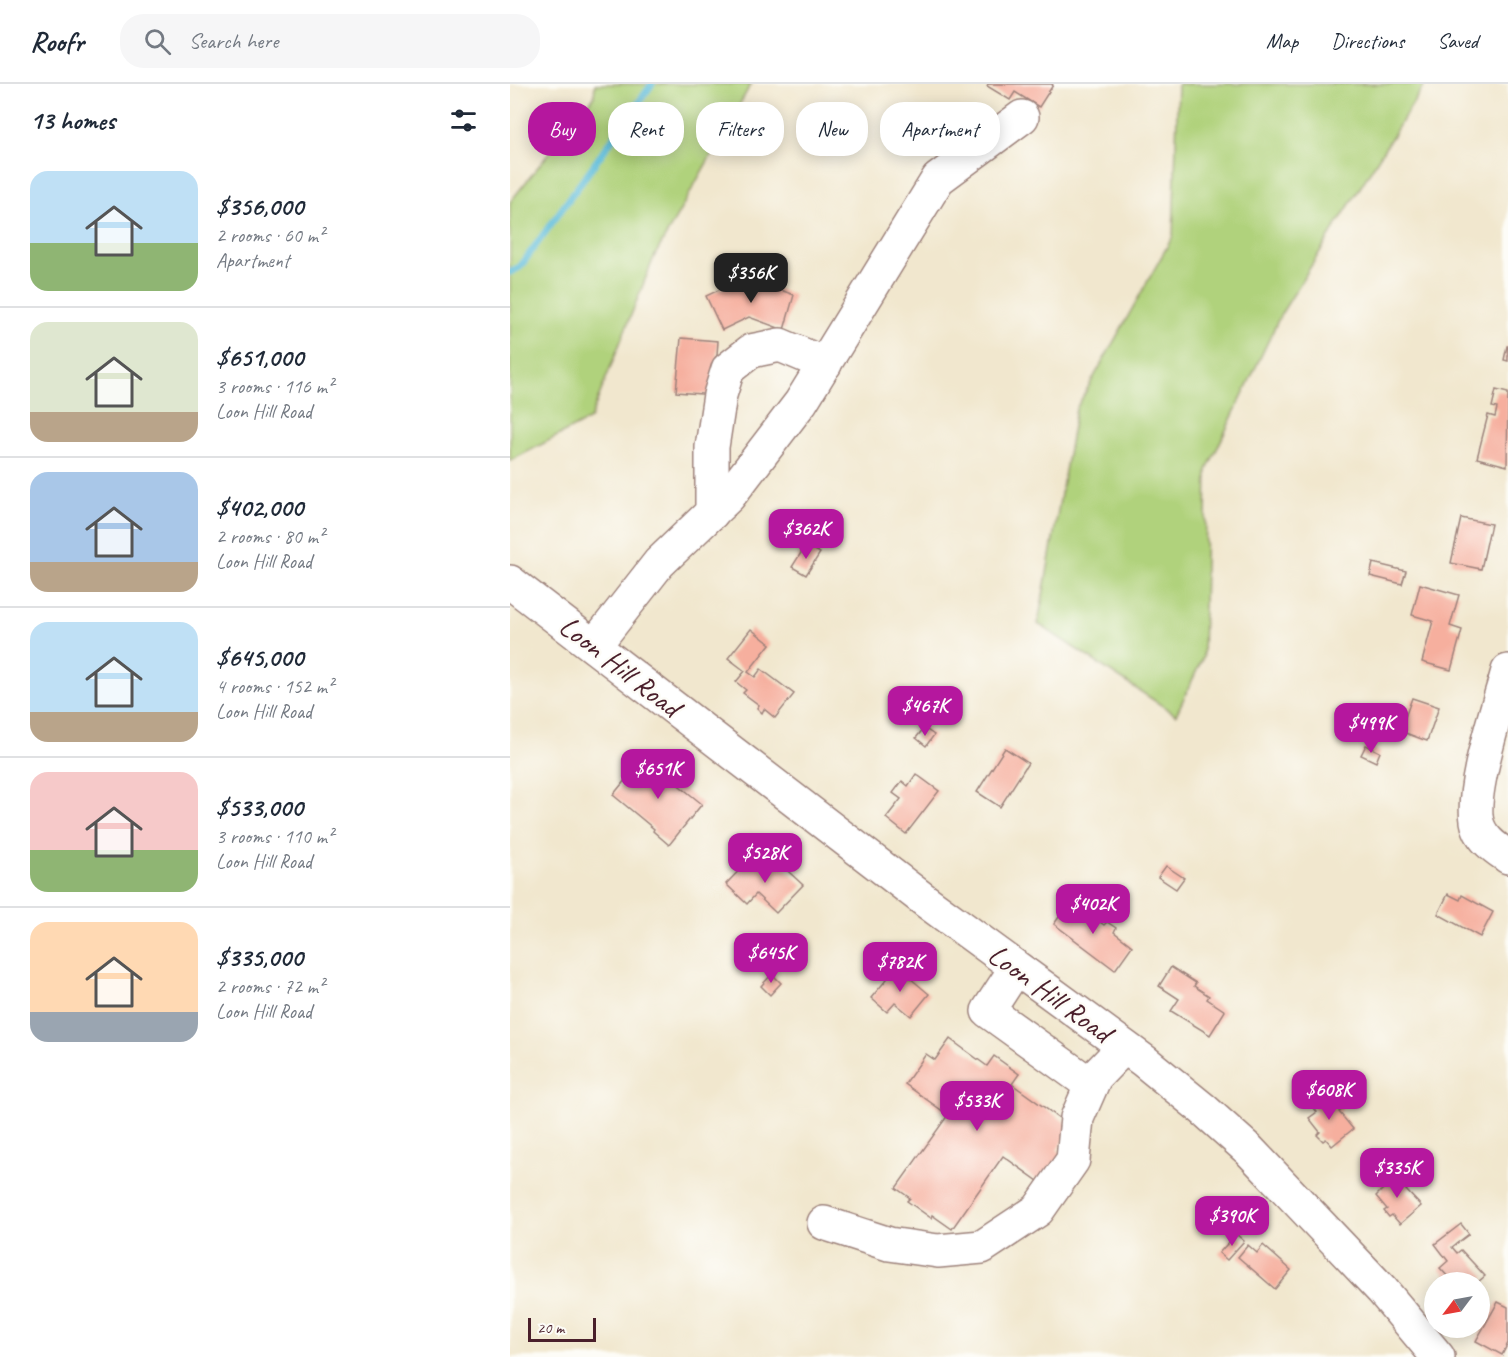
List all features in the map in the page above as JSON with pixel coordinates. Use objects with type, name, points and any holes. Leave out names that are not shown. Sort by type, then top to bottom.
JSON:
[{"type":"street","points":[[594,646],[659,563],[729,496],[787,421],[938,178],[1022,117]]},
{"type":"street","points":[[712,513],[712,447],[720,395],[728,369],[751,351],[780,345],[825,363]]},
{"type":"street","name":"Loon Hill Road","points":[[510,582],[927,902],[1203,1108],[1249,1150],[1382,1290],[1438,1357]]},
{"type":"street","points":[[1508,670],[1478,783],[1474,811],[1479,829],[1492,846],[1508,857]]},
{"type":"street","points":[[1016,968],[988,1011],[1091,1085]]},
{"type":"street","points":[[824,1223],[889,1244],[938,1251],[982,1246],[1038,1210],[1073,1160],[1077,1118],[1095,1077],[1124,1047]]},
{"type":"green space","points":[[595,84],[751,84],[741,102],[696,102],[696,156],[711,156],[654,257],[590,419],[510,461],[510,202],[547,156],[596,156],[596,102],[590,102],[594,97]]},
{"type":"green space","points":[[1178,84],[1425,84],[1281,314],[1207,470],[1203,657],[1176,715],[1038,624],[1076,409],[1173,236]]},
{"type":"building","points":[[988,84],[1053,85],[1039,107],[1015,92],[1010,100],[987,86]]},
{"type":"building","points":[[746,277],[794,295],[784,330],[749,317],[722,330],[706,296]]},
{"type":"building","points":[[681,338],[718,341],[714,395],[676,392]]},
{"type":"building","points":[[1508,346],[1508,361],[1504,360]]},
{"type":"building","points":[[1496,390],[1508,393],[1507,466],[1477,458],[1488,415],[1495,417],[1497,408],[1492,407]]},
{"type":"building","points":[[1461,518],[1491,524],[1481,569],[1451,563]]},
{"type":"building","points":[[806,545],[820,553],[806,575],[792,567]]},
{"type":"building","points":[[1373,563],[1406,571],[1402,584],[1370,576]]},
{"type":"building","points":[[1420,584],[1459,595],[1450,626],[1462,630],[1451,670],[1422,662],[1433,621],[1412,615]]},
{"type":"building","points":[[751,629],[770,644],[748,672],[755,677],[761,669],[794,694],[775,718],[764,709],[762,713],[757,708],[759,705],[743,693],[746,690],[736,682],[745,671],[728,658]]},
{"type":"building","points":[[1412,698],[1439,707],[1427,741],[1400,731]]},
{"type":"building","points":[[924,728],[934,735],[926,746],[916,738]]},
{"type":"building","points":[[1366,745],[1380,752],[1376,762],[1361,755]]},
{"type":"building","points":[[1005,748],[1028,763],[1000,807],[977,792]]},
{"type":"building","points":[[644,757],[702,804],[669,845],[653,831],[654,829],[613,795]]},
{"type":"building","points":[[916,774],[939,791],[906,834],[886,818],[901,799],[893,793],[902,781],[908,786]]},
{"type":"building","points":[[752,857],[768,872],[778,862],[803,885],[776,913],[756,894],[747,904],[726,884]]},
{"type":"building","points":[[1166,866],[1184,878],[1176,889],[1158,877]]},
{"type":"building","points":[[1448,894],[1460,900],[1462,895],[1493,912],[1480,937],[1438,914]]},
{"type":"building","points":[[1071,900],[1104,925],[1107,922],[1116,928],[1114,932],[1132,946],[1115,970],[1054,924]]},
{"type":"building","points":[[897,967],[929,994],[911,1016],[895,1003],[887,1012],[871,998]]},
{"type":"building","points":[[1171,967],[1196,983],[1194,986],[1209,996],[1207,999],[1225,1011],[1210,1035],[1171,1011],[1179,999],[1159,986]]},
{"type":"building","points":[[772,974],[781,983],[770,995],[761,986]]},
{"type":"building","points":[[950,1039],[987,1066],[994,1056],[1019,1074],[1012,1084],[1073,1128],[1057,1150],[1065,1156],[1045,1186],[1003,1156],[952,1229],[907,1201],[910,1198],[896,1188],[948,1115],[905,1084],[926,1054],[935,1060]]},
{"type":"building","points":[[1320,1094],[1328,1104],[1330,1102],[1335,1108],[1339,1104],[1343,1109],[1339,1112],[1353,1129],[1332,1146],[1326,1139],[1323,1141],[1317,1135],[1320,1132],[1309,1118],[1317,1112],[1310,1103]]},
{"type":"building","points":[[1388,1175],[1393,1181],[1397,1179],[1401,1184],[1406,1181],[1411,1186],[1406,1190],[1421,1206],[1400,1224],[1392,1215],[1389,1217],[1384,1211],[1387,1209],[1376,1196],[1383,1189],[1378,1183]]},
{"type":"building","points":[[1461,1224],[1469,1234],[1452,1247],[1457,1253],[1461,1250],[1481,1272],[1444,1272],[1440,1268],[1448,1261],[1435,1244]]},
{"type":"building","points":[[1236,1234],[1244,1241],[1227,1260],[1219,1253]]},
{"type":"building","points":[[1248,1245],[1257,1253],[1263,1245],[1291,1270],[1275,1289],[1238,1257]]},
{"type":"building","points":[[1498,1302],[1508,1307],[1508,1343],[1502,1355],[1476,1341],[1478,1338],[1490,1338],[1490,1316]]},
{"type":"waterway","points":[[510,272],[520,267],[652,84]]}]
